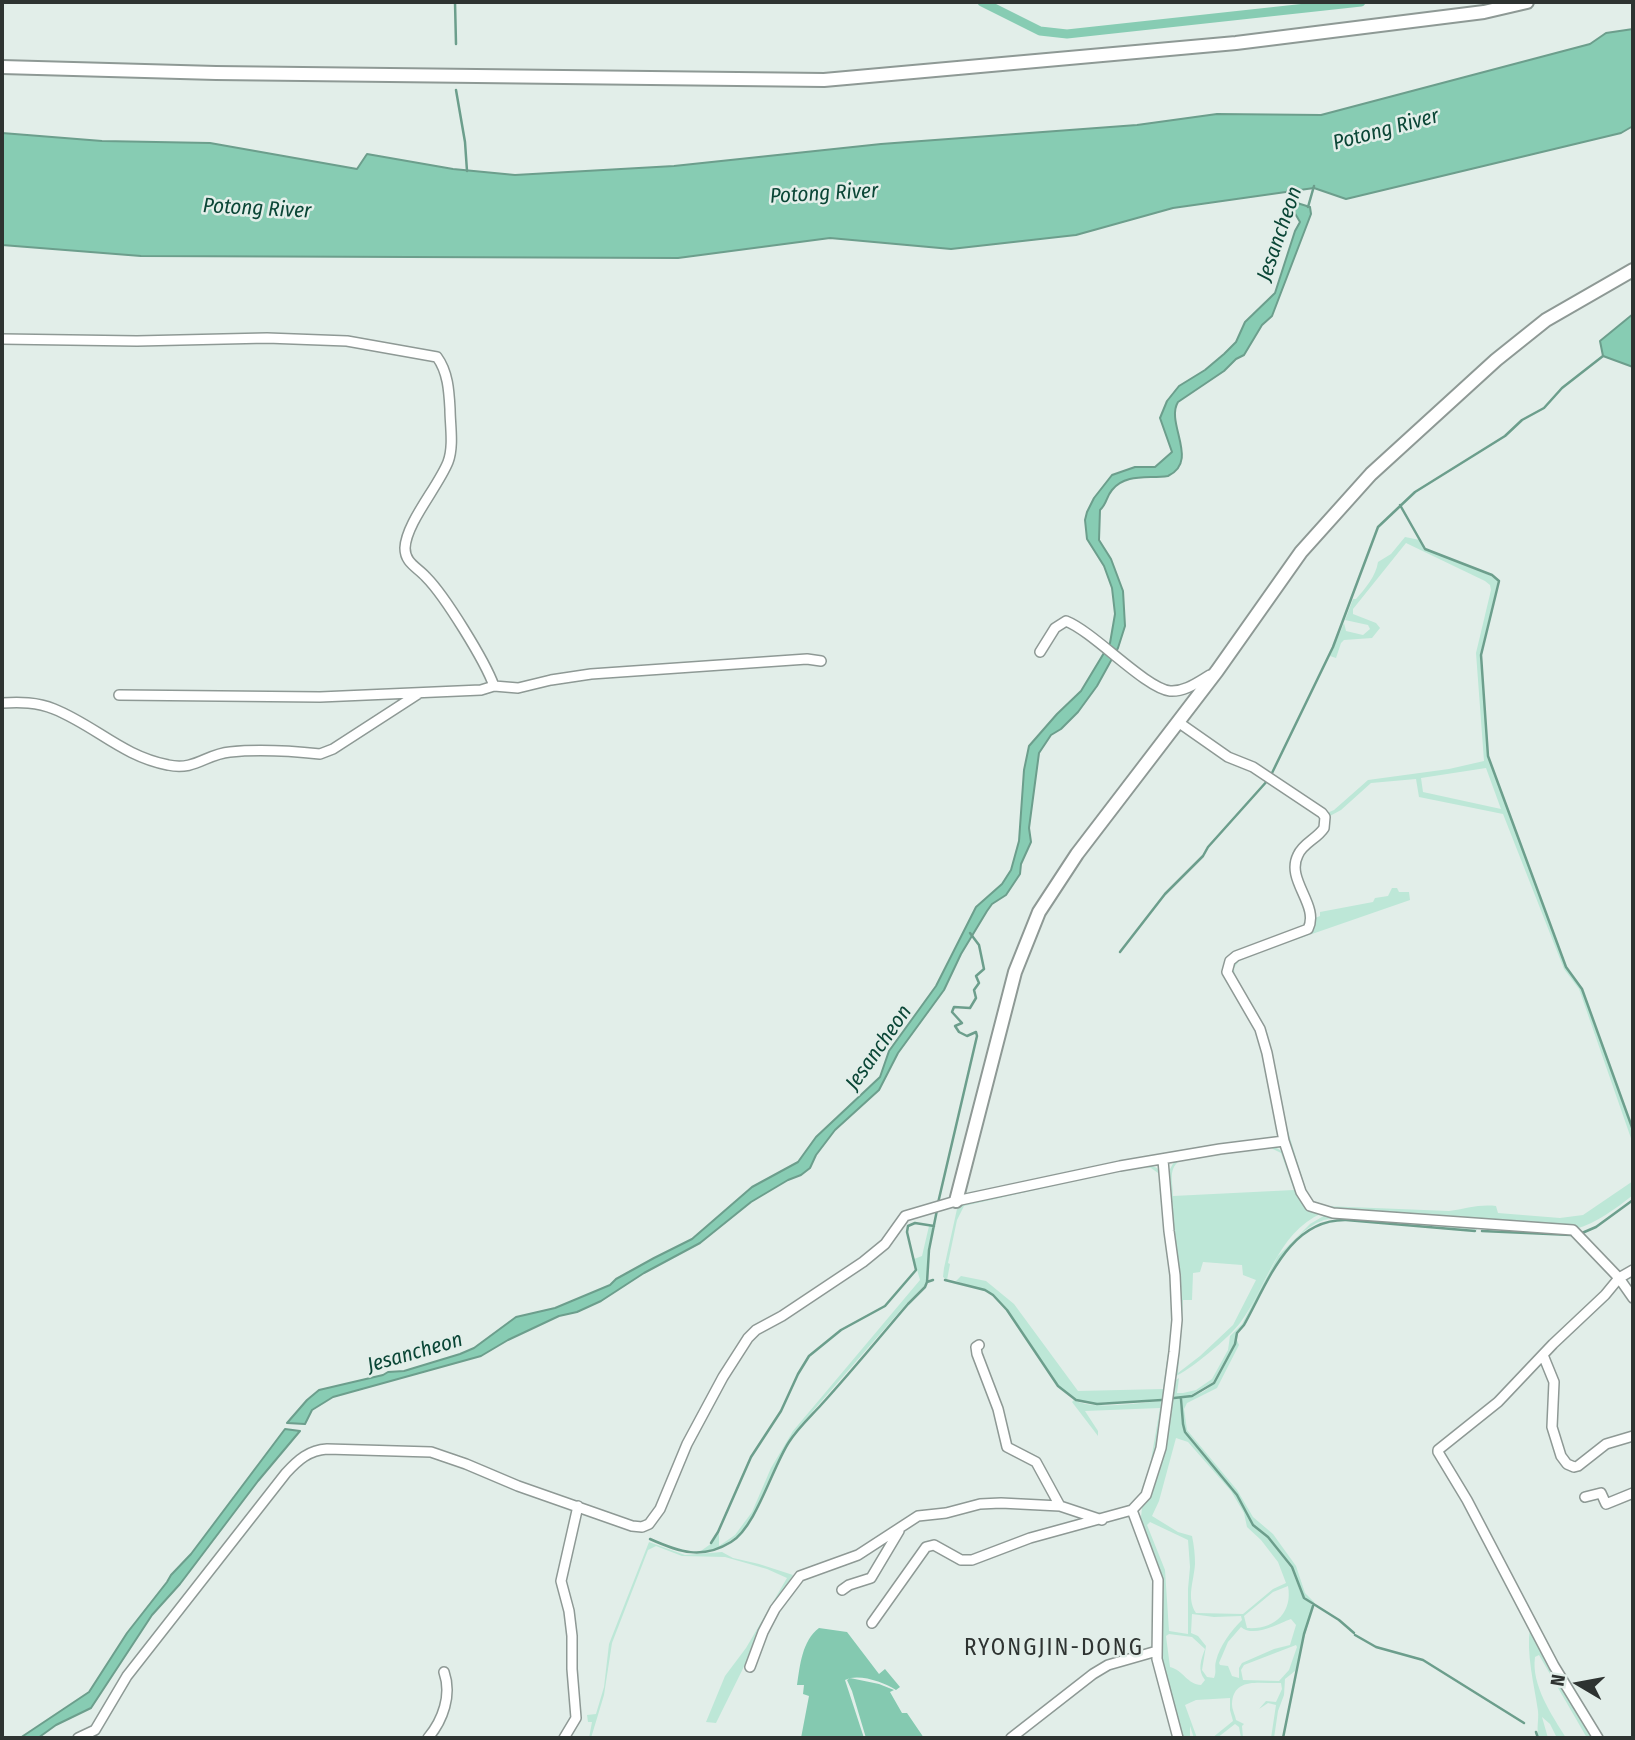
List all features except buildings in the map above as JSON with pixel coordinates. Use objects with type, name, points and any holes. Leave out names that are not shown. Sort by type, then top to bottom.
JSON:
[{"type":"main road","points":[[2,67],[216,74],[824,80],[1236,43],[1485,12],[1527,2]]},
{"type":"main road","points":[[956,1201],[1015,972],[1039,912],[1077,854],[1217,671],[1301,552],[1371,474],[1496,360],[1546,320],[1633,270]]},
{"type":"street","points":[[2,339],[137,341],[267,338],[347,341],[438,357],[449,387],[450,458],[411,527],[405,544],[406,556],[442,599],[494,687]]},
{"type":"street","points":[[1040,652],[1055,628],[1066,621],[1166,690],[1186,688],[1217,671]]},
{"type":"street","points":[[119,695],[320,697],[481,690],[494,687],[518,688],[572,676],[641,669],[807,659],[821,661]]},
{"type":"street","points":[[2,703],[26,702],[53,708],[126,752],[158,763],[181,767],[192,766],[228,752],[320,754],[333,749],[419,693]]},
{"type":"street","points":[[1178,722],[1228,757],[1253,767],[1272,779],[1325,817],[1324,828],[1320,834],[1304,846],[1295,861],[1297,876],[1310,911],[1308,929],[1236,956],[1227,967],[1229,977],[1260,1028],[1284,1141],[1301,1192],[1310,1206],[1333,1213],[1573,1230],[1619,1278],[1633,1298]]},
{"type":"street","points":[[80,1738],[94,1730],[127,1676],[286,1473],[296,1462],[316,1450],[431,1452],[518,1486],[632,1526],[642,1527],[649,1524],[660,1509],[687,1444],[723,1377],[748,1338],[756,1330],[782,1316],[863,1262],[885,1244],[905,1216],[956,1201],[1120,1166],[1284,1141]]},
{"type":"street","points":[[872,1623],[926,1547],[934,1545],[961,1560],[972,1560],[1030,1538],[1132,1510],[1146,1495],[1161,1448],[1174,1352],[1177,1294],[1163,1160]]},
{"type":"street","points":[[1598,1738],[1554,1666],[1438,1450],[1498,1402],[1605,1296],[1619,1278],[1633,1270]]},
{"type":"street","points":[[979,1345],[976,1347],[977,1354],[998,1409],[1007,1447],[1036,1462],[1060,1506]]},
{"type":"street","points":[[1543,1355],[1554,1382],[1552,1427],[1561,1456],[1570,1467],[1578,1466],[1606,1444],[1633,1436]]},
{"type":"street","points":[[1585,1497],[1601,1493],[1606,1503],[1633,1493]]},
{"type":"street","points":[[750,1667],[758,1643],[775,1609],[800,1576],[858,1555],[918,1516],[946,1513],[980,1504],[1060,1506],[1102,1520]]},
{"type":"street","points":[[564,1738],[576,1718],[572,1636],[561,1581],[563,1562],[578,1506]]},
{"type":"street","points":[[1132,1510],[1158,1580],[1158,1667],[1178,1738]]},
{"type":"street","points":[[842,1590],[871,1578],[900,1528]]},
{"type":"street","points":[[1011,1738],[1108,1665],[1157,1651]]},
{"type":"street","points":[[428,1738],[442,1717],[447,1692],[444,1672]]},
{"type":"shaded area","points":[[1405,537],[1420,540],[1425,549],[1498,581],[1480,655],[1488,756],[1566,967],[1582,989],[1633,1132],[1633,1144],[1579,989],[1564,969],[1503,814],[1419,797],[1416,779],[1371,783],[1341,810],[1328,817],[1327,813],[1368,780],[1449,769],[1484,761],[1476,653],[1491,590],[1485,581],[1406,543],[1353,609],[1353,614],[1376,623],[1380,628],[1372,638],[1344,640],[1336,658],[1330,656],[1344,623],[1346,631],[1363,635],[1370,629],[1368,625],[1345,620],[1353,599],[1356,599],[1370,582],[1378,562],[1391,554]],"holes":[[[1486,768],[1501,809],[1423,792],[1421,778]]]},
{"type":"shaded area","points":[[1392,888],[1397,888],[1399,892],[1409,892],[1410,900],[1260,952],[1239,961],[1234,968],[1235,977],[1268,1037],[1287,1128],[1307,1193],[1313,1201],[1324,1206],[1449,1211],[1496,1206],[1498,1213],[1560,1218],[1583,1215],[1633,1181],[1633,1195],[1613,1210],[1575,1229],[1567,1225],[1331,1210],[1309,1202],[1287,1141],[1267,1047],[1230,977],[1230,964],[1236,957],[1293,936],[1320,916],[1320,912],[1373,902],[1375,898],[1388,896]]},
{"type":"shaded area","points":[[1260,1145],[1274,1147],[1284,1154],[1289,1163],[1302,1198],[1309,1207],[1322,1213],[1306,1222],[1283,1247],[1250,1309],[1235,1329],[1199,1361],[1174,1377],[1179,1332],[1179,1284],[1171,1218],[1169,1171],[1175,1160],[1185,1156]],"holes":[[[1269,1147],[1281,1153],[1294,1190],[1173,1196],[1174,1166],[1182,1159]],[[1203,1262],[1242,1265],[1243,1275],[1256,1280],[1233,1325],[1178,1373],[1183,1300],[1192,1300],[1193,1273],[1200,1272]]]},
{"type":"shaded area","points":[[1147,1164],[1161,1173],[1173,1273],[1174,1334],[1164,1399],[1081,1402],[1059,1386],[1007,1309],[993,1294],[956,1281],[961,1276],[986,1281],[1014,1304],[1078,1391],[1163,1389],[1173,1317],[1172,1285],[1163,1223],[1164,1203],[1158,1173],[1141,1166],[964,1206],[957,1220],[947,1280],[943,1277],[944,1268],[957,1209],[977,1200]]},
{"type":"shaded area","points":[[1327,1214],[1478,1225],[1477,1230],[1335,1219],[1324,1220],[1310,1227],[1286,1250],[1276,1265],[1213,1382],[1191,1395],[1174,1398],[1180,1398],[1185,1432],[1237,1496],[1253,1525],[1268,1538],[1291,1568],[1302,1596],[1313,1606],[1295,1671],[1285,1679],[1274,1738],[1271,1738],[1276,1705],[1268,1703],[1259,1709],[1266,1701],[1276,1702],[1282,1689],[1281,1683],[1249,1683],[1237,1689],[1232,1706],[1236,1720],[1244,1724],[1243,1738],[1235,1724],[1217,1738],[1212,1738],[1233,1721],[1230,1698],[1196,1700],[1185,1705],[1197,1738],[1194,1738],[1190,1726],[1190,1738],[1183,1738],[1161,1666],[1161,1579],[1144,1533],[1142,1508],[1158,1476],[1174,1381],[1179,1378],[1177,1393],[1183,1393],[1196,1390],[1212,1379],[1228,1350],[1230,1336],[1242,1324],[1278,1256],[1310,1224]],"holes":[[[1176,1438],[1188,1442],[1231,1491],[1244,1513],[1247,1527],[1278,1562],[1286,1583],[1273,1589],[1243,1614],[1196,1613],[1191,1601],[1195,1564],[1192,1536],[1178,1532],[1152,1516],[1159,1501]],[[1150,1522],[1188,1540],[1188,1634],[1169,1631],[1165,1570],[1147,1525]],[[1288,1586],[1288,1604],[1280,1618],[1273,1623],[1247,1628],[1244,1616],[1273,1592]],[[1192,1614],[1214,1617],[1241,1616],[1242,1620],[1220,1649],[1214,1678],[1207,1677],[1202,1670],[1206,1646],[1198,1636],[1191,1633]],[[1291,1619],[1296,1625],[1290,1645],[1242,1663],[1239,1678],[1232,1676],[1228,1666],[1220,1665],[1228,1642],[1241,1627],[1252,1631],[1266,1629]],[[1169,1634],[1192,1637],[1205,1649],[1200,1669],[1205,1680],[1201,1685],[1192,1683],[1170,1667],[1166,1636]],[[1296,1645],[1297,1647],[1289,1670],[1279,1681],[1243,1680],[1241,1670],[1244,1665]]]},
{"type":"shaded area","points":[[929,1226],[933,1227],[928,1250],[927,1283],[793,1434],[752,1517],[740,1534],[721,1547],[698,1553],[712,1543],[719,1533],[719,1546],[735,1535],[752,1512],[771,1468],[793,1431],[920,1280],[914,1259],[922,1256]]},
{"type":"shaded area","points":[[1236,1338],[1239,1345],[1217,1388],[1187,1403],[1184,1409],[1187,1430],[1237,1490],[1253,1517],[1273,1534],[1296,1566],[1305,1593],[1315,1606],[1303,1595],[1292,1567],[1269,1537],[1254,1525],[1238,1495],[1186,1431],[1183,1424],[1182,1398],[1200,1393],[1211,1386]]},
{"type":"shaded area","points":[[1074,1400],[1093,1405],[1164,1401],[1154,1460],[1141,1491],[1150,1466],[1160,1408],[1085,1411],[1098,1431],[1098,1436],[1072,1402]]},
{"type":"shaded area","points":[[649,1542],[685,1555],[722,1552],[733,1558],[793,1575],[773,1608],[716,1723],[706,1722],[725,1676],[746,1648],[787,1578],[767,1569],[725,1557],[682,1556],[656,1546],[648,1550],[612,1643],[604,1695],[589,1738],[592,1722],[588,1722],[587,1715],[596,1714],[604,1687],[609,1644]]},
{"type":"shaded area","points":[[1530,1627],[1544,1659],[1592,1738],[1587,1738],[1539,1655],[1535,1657],[1535,1668],[1539,1689],[1566,1738],[1557,1738],[1550,1724],[1542,1717],[1548,1738],[1539,1738],[1530,1658]]},
{"type":"shaded area","points":[[819,1628],[847,1632],[879,1674],[885,1669],[900,1687],[896,1690],[878,1681],[857,1677],[845,1680],[864,1738],[801,1738],[809,1696],[803,1694],[804,1685],[797,1685],[799,1669],[805,1646]]},
{"type":"shaded area","points":[[850,1678],[894,1690],[890,1692],[902,1713],[907,1713],[924,1738],[866,1738],[847,1680]]},
{"type":"water","name":"Potong River","points":[[1633,29],[1633,126],[1621,133],[1346,199],[1314,188],[1173,208],[1076,235],[951,249],[830,238],[678,258],[141,256],[2,245],[2,133],[102,141],[210,143],[357,169],[367,154],[453,169],[515,175],[674,166],[881,144],[1137,125],[1217,114],[1321,115],[1590,44],[1606,33]]},
{"type":"water","points":[[1297,203],[1310,207],[1311,214],[1272,316],[1262,325],[1244,355],[1178,402],[1175,420],[1182,452],[1177,469],[1168,476],[1124,481],[1112,490],[1100,510],[1099,540],[1111,559],[1123,591],[1125,626],[1118,648],[1097,686],[1078,712],[1051,735],[1039,753],[1029,828],[1031,842],[1021,864],[1020,874],[1006,895],[992,904],[987,911],[961,954],[944,990],[898,1053],[879,1090],[835,1130],[816,1155],[810,1168],[801,1175],[751,1202],[700,1243],[644,1273],[601,1301],[577,1312],[559,1316],[481,1356],[333,1397],[312,1410],[305,1424],[287,1423],[319,1390],[388,1372],[404,1371],[460,1354],[474,1348],[516,1317],[555,1308],[610,1285],[616,1279],[692,1239],[752,1187],[798,1162],[816,1137],[880,1077],[889,1051],[936,986],[976,907],[1002,884],[1011,870],[1019,841],[1024,770],[1029,746],[1081,691],[1110,643],[1115,614],[1112,588],[1104,566],[1087,539],[1087,512],[1112,475],[1135,467],[1155,467],[1172,452],[1160,418],[1167,401],[1179,386],[1205,370],[1236,342],[1245,322],[1275,293],[1300,222],[1293,210]]},
{"type":"water","points":[[1633,314],[1633,367],[1603,356],[1600,341]]},
{"type":"water","points":[[285,1429],[300,1431],[258,1481],[180,1584],[152,1615],[91,1708],[56,1725],[38,1738],[20,1738],[89,1692],[127,1633],[171,1575],[191,1554]]},
{"type":"waterway","points":[[455,2],[456,44]]},
{"type":"waterway","points":[[982,2],[1040,31],[1067,34],[1361,2]]},
{"type":"waterway","points":[[456,90],[467,171]]},
{"type":"waterway","name":"Jesancheon","points":[[1308,207],[1314,186]]},
{"type":"waterway","points":[[1272,773],[1333,647],[1378,527],[1415,492],[1505,436],[1522,420],[1544,408],[1562,388],[1603,356]]},
{"type":"waterway","points":[[1400,505],[1425,549],[1492,575],[1499,581],[1481,655],[1488,756],[1566,967],[1582,989],[1633,1130]]},
{"type":"waterway","points":[[1120,952],[1165,894],[1203,856],[1268,780]]},
{"type":"waterway","points":[[938,1203],[977,1036],[976,1032],[967,1036],[959,1032],[955,1026],[962,1023],[952,1012],[954,1007],[970,1008],[976,998],[974,990],[979,983],[976,976],[984,969],[979,945],[970,933]]},
{"type":"waterway","points":[[1582,1233],[1596,1227],[1633,1200]]},
{"type":"waterway","points":[[933,1280],[927,1282],[929,1250],[937,1210]]},
{"type":"waterway","points":[[1174,1398],[1192,1396],[1214,1383],[1235,1344],[1237,1333],[1272,1273],[1295,1241],[1309,1230],[1326,1222],[1346,1220],[1475,1231]]},
{"type":"waterway","points":[[711,1543],[751,1457],[781,1411],[809,1356],[841,1330],[885,1306],[916,1270],[908,1226],[915,1223],[934,1226]]},
{"type":"waterway","points":[[1482,1231],[1571,1235]]},
{"type":"waterway","points":[[945,1280],[985,1290],[993,1295],[1007,1310],[1058,1386],[1076,1400],[1097,1404],[1162,1400]]},
{"type":"waterway","points":[[650,1539],[681,1550],[700,1552],[720,1548],[740,1534],[756,1511],[783,1453],[800,1427],[927,1282]]},
{"type":"waterway","points":[[1181,1399],[1185,1432],[1237,1495],[1253,1525],[1268,1537],[1292,1567],[1304,1598],[1354,1633]]},
{"type":"waterway","points":[[1283,1738],[1304,1634],[1313,1606]]},
{"type":"waterway","points":[[1355,1635],[1376,1647],[1423,1660],[1524,1723]]},
{"type":"waterway","points":[[1536,1732],[1538,1738]]},
{"type":"district","name":"RYONGJIN-DONG","points":[[1054,1649]]}]
